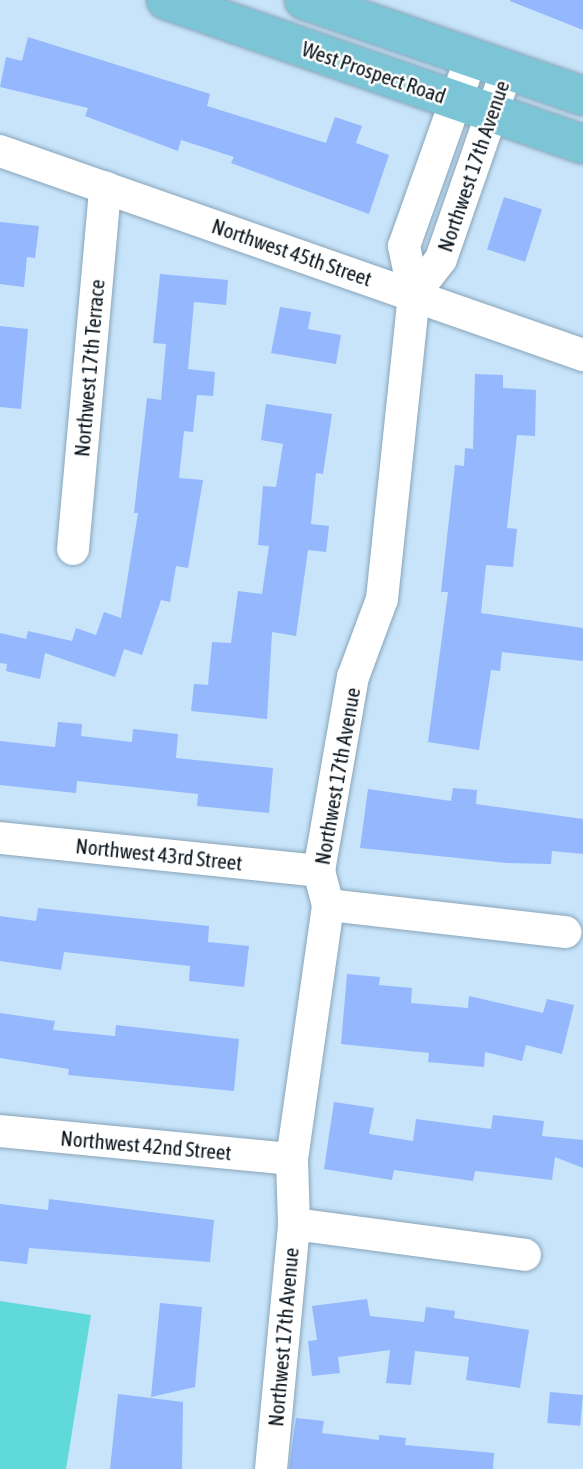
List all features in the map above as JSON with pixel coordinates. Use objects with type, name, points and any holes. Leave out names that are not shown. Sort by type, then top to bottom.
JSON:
[{"type":"main road","name":"West Prospect Road","points":[[166,0],[583,144]]},
{"type":"main road","points":[[304,0],[583,96]]},
{"type":"street","name":"Northwest 17th Avenue","points":[[271,1469],[294,1224],[292,1159],[328,905],[319,871],[354,677],[382,599],[414,294],[404,246],[471,58]]},
{"type":"street","name":"Northwest 17th Avenue","points":[[414,294],[441,259],[507,70]]},
{"type":"street","name":"Northwest 45th Street","points":[[0,150],[583,355]]},
{"type":"street","name":"Northwest 17th Terrace","points":[[73,549],[104,187]]},
{"type":"street","name":"Northwest 43rd Street","points":[[0,838],[319,871]]},
{"type":"street","points":[[328,905],[565,932]]},
{"type":"street","name":"Northwest 42nd Street","points":[[0,1131],[292,1159]]},
{"type":"street","points":[[294,1224],[524,1255]]},
{"type":"shaded area","points":[[0,1301],[91,1315],[66,1469],[0,1469]]},
{"type":"building","points":[[510,0],[583,0],[583,30],[510,1]]},
{"type":"building","points":[[28,37],[210,94],[207,106],[326,143],[335,117],[362,126],[356,143],[389,155],[369,214],[231,163],[234,157],[181,140],[178,151],[85,116],[88,108],[0,87],[6,57],[22,61]]},
{"type":"building","points":[[504,197],[542,209],[525,262],[487,249]]},
{"type":"building","points":[[0,222],[39,226],[35,258],[27,257],[24,287],[0,284]]},
{"type":"building","points":[[160,274],[228,280],[226,305],[194,302],[188,369],[215,372],[213,396],[197,395],[193,432],[184,431],[179,478],[203,480],[188,568],[176,566],[170,602],[161,600],[142,655],[124,649],[115,677],[45,653],[40,679],[6,671],[7,664],[0,663],[0,633],[26,639],[28,631],[72,641],[76,628],[96,635],[104,612],[121,618],[138,513],[134,513],[147,398],[161,400],[166,344],[153,343]]},
{"type":"building","points":[[280,307],[311,312],[308,329],[341,335],[336,364],[271,353]]},
{"type":"building","points":[[0,326],[28,329],[21,409],[0,407]]},
{"type":"building","points":[[475,374],[503,375],[503,388],[536,390],[535,436],[517,435],[507,528],[517,529],[513,567],[486,565],[481,613],[583,628],[583,661],[502,652],[500,671],[491,670],[479,750],[428,742],[448,592],[441,592],[455,465],[464,466],[465,448],[473,449]]},
{"type":"building","points":[[266,404],[332,414],[323,474],[316,473],[311,524],[329,526],[326,552],[308,550],[296,636],[272,632],[267,719],[191,711],[194,684],[208,685],[212,642],[231,643],[238,591],[262,594],[269,546],[258,545],[263,486],[276,487],[283,444],[261,440]]},
{"type":"building","points":[[58,722],[82,724],[81,736],[132,742],[133,729],[178,734],[176,758],[273,768],[269,813],[197,806],[198,794],[77,781],[76,793],[0,785],[0,741],[55,747]]},
{"type":"building","points":[[453,788],[477,790],[476,804],[583,819],[583,854],[552,851],[551,864],[507,863],[360,848],[368,789],[451,801]]},
{"type":"building","points":[[38,908],[209,926],[208,942],[249,946],[244,987],[189,981],[190,966],[64,952],[61,970],[0,961],[0,916],[36,921]]},
{"type":"building","points":[[347,974],[380,977],[379,985],[412,988],[411,1003],[468,1008],[469,996],[543,1013],[547,999],[574,1005],[562,1054],[526,1045],[522,1061],[485,1052],[484,1067],[428,1062],[429,1053],[341,1044]]},
{"type":"building","points":[[0,1013],[55,1021],[53,1030],[115,1036],[116,1025],[239,1039],[234,1091],[68,1075],[69,1069],[0,1058]]},
{"type":"building","points":[[334,1102],[374,1108],[369,1134],[413,1141],[416,1119],[491,1129],[493,1115],[544,1121],[542,1136],[583,1140],[583,1168],[555,1157],[552,1180],[475,1171],[473,1181],[394,1170],[392,1180],[324,1169]]},
{"type":"building","points":[[49,1199],[214,1220],[210,1262],[29,1248],[27,1264],[0,1261],[0,1204],[48,1210]]},
{"type":"building","points":[[367,1299],[370,1316],[424,1322],[426,1307],[455,1311],[454,1318],[529,1330],[520,1388],[466,1380],[469,1357],[415,1351],[411,1385],[386,1383],[390,1350],[338,1357],[340,1373],[312,1376],[308,1341],[317,1340],[312,1306]]},
{"type":"building","points":[[160,1303],[202,1307],[195,1387],[151,1397]]},
{"type":"building","points":[[550,1392],[583,1395],[580,1426],[547,1423]]},
{"type":"building","points":[[118,1394],[183,1402],[182,1469],[110,1469]]},
{"type":"building","points":[[296,1418],[324,1421],[322,1433],[379,1440],[379,1435],[406,1438],[405,1445],[494,1453],[493,1469],[289,1469]]}]
